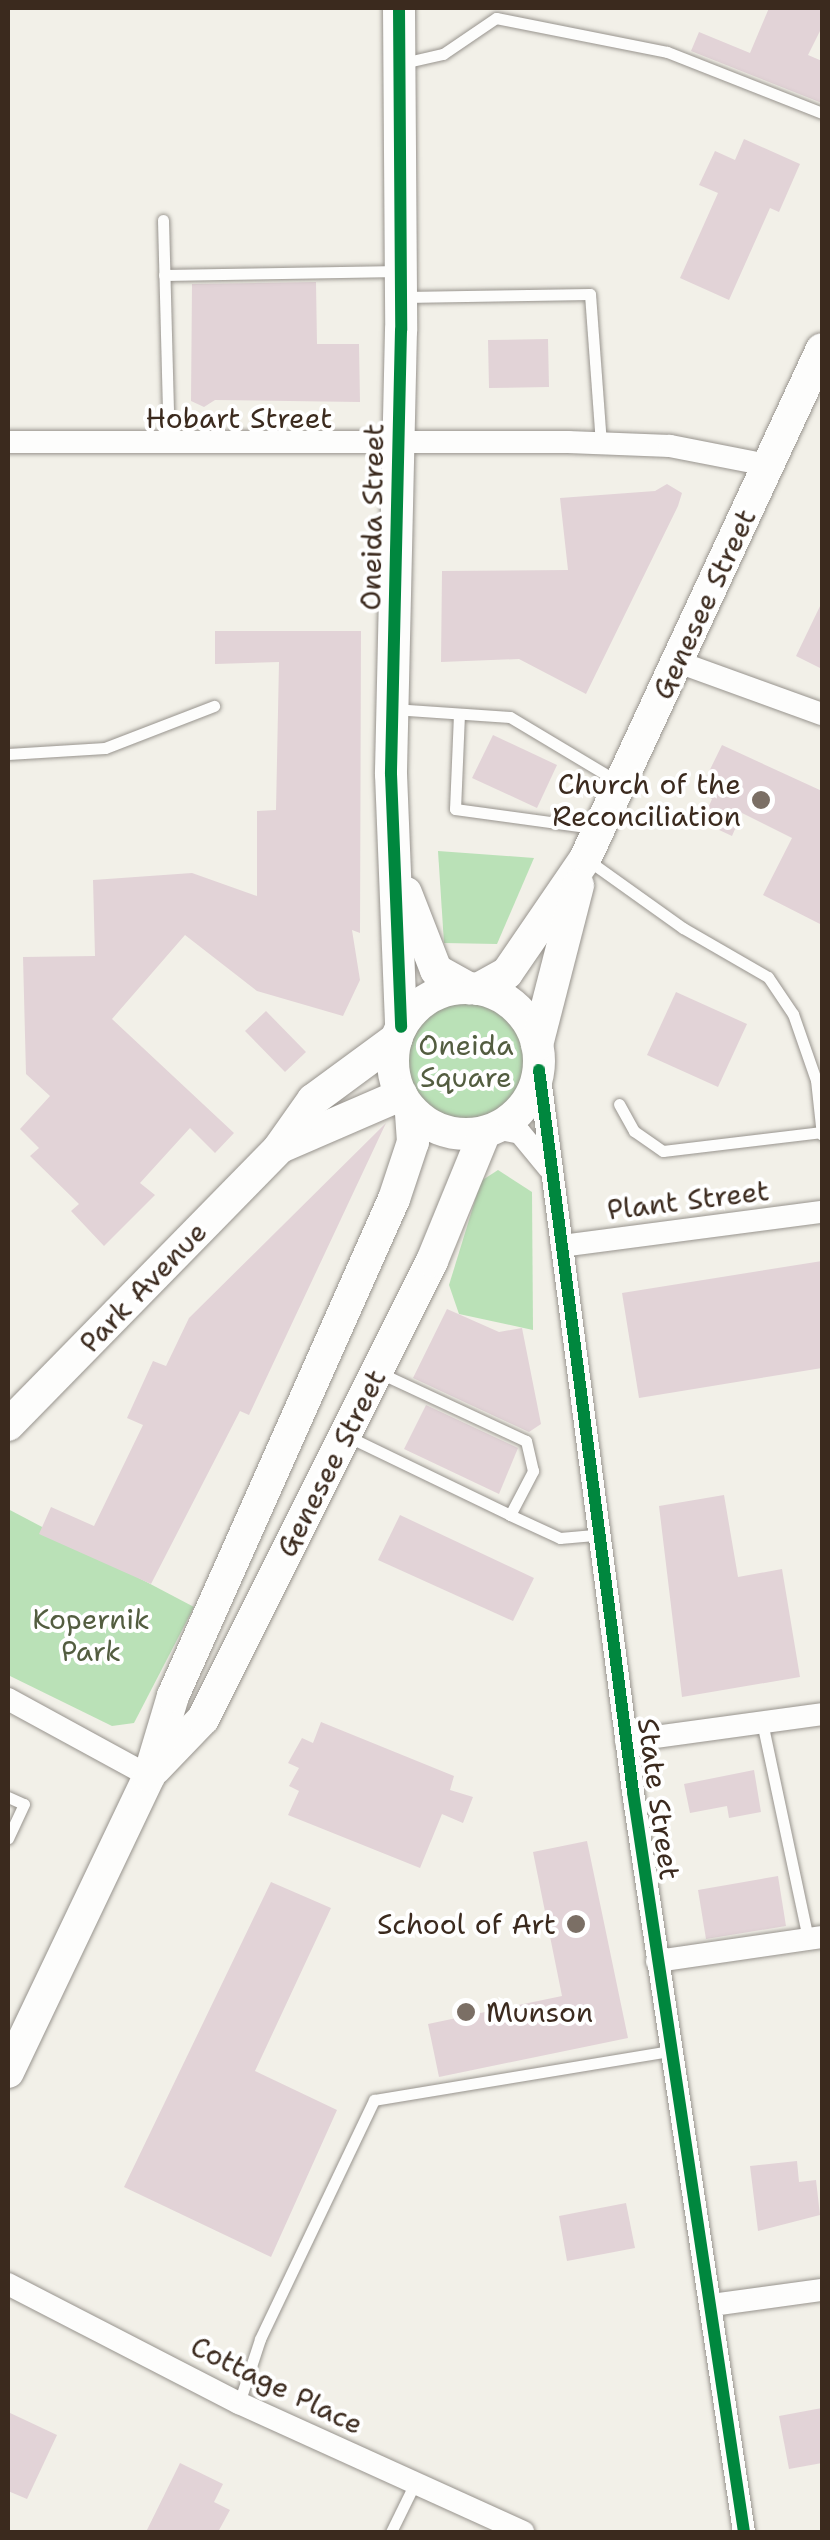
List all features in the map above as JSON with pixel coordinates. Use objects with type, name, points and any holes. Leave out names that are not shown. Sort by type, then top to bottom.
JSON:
[{"type":"main road","name":"Oneida Street","points":[[399,8],[400,284],[392,709],[399,1032]]},
{"type":"main road","name":"Genesee Street","points":[[473,989],[507,973],[585,859],[822,349]]},
{"type":"main road","name":"Oneida Street","points":[[392,845],[436,970],[473,989]]},
{"type":"main road","name":"Genesee Street","points":[[538,1058],[585,859]]},
{"type":"main road","points":[[473,989],[516,1008],[538,1058],[516,1114],[490,1130],[445,1132],[406,1102],[393,1057],[399,1032],[430,998],[473,989]]},
{"type":"main road","name":"Park Avenue","points":[[8,1425],[279,1148],[313,1100],[399,1032]]},
{"type":"main road","name":"Genesee Street","points":[[8,2072],[149,1776],[173,1696],[394,1199],[413,1142],[406,1102]]},
{"type":"main road","name":"Park Avenue","points":[[279,1148],[406,1102]]},
{"type":"main road","name":"Genesee Street","points":[[149,1776],[203,1719],[377,1371],[490,1130]]},
{"type":"street","name":"Hobart Street","points":[[8,442],[670,446],[768,465]]},
{"type":"street","points":[[678,662],[822,714]]},
{"type":"street","name":"State Street","points":[[538,1058],[597,1535],[744,2532]]},
{"type":"street","points":[[490,1130],[520,1133],[554,1175]]},
{"type":"street","name":"Plant Street","points":[[562,1246],[822,1212]]},
{"type":"street","points":[[8,1700],[149,1776]]},
{"type":"street","points":[[626,1742],[822,1714]]},
{"type":"street","points":[[657,1961],[815,1938]]},
{"type":"street","name":"Cottage Place","points":[[8,2284],[240,2403],[523,2532]]},
{"type":"street","points":[[712,2305],[822,2290]]},
{"type":"lane","points":[[399,64],[443,54],[496,18],[667,52],[822,113]]},
{"type":"lane","points":[[163,220],[169,443]]},
{"type":"lane","points":[[164,275],[590,294],[601,444]]},
{"type":"lane","points":[[8,754],[104,748],[214,706]]},
{"type":"lane","points":[[392,709],[510,718],[620,783]]},
{"type":"lane","points":[[460,714],[455,809],[600,828]]},
{"type":"lane","points":[[585,859],[683,928],[768,977],[805,1047],[822,1134],[663,1151],[634,1130],[619,1104]]},
{"type":"lane","points":[[377,1371],[526,1442],[532,1472],[510,1515]]},
{"type":"lane","points":[[345,1436],[560,1538],[597,1535]]},
{"type":"lane","points":[[762,1722],[815,1938]]},
{"type":"lane","points":[[8,1797],[24,1804],[8,1838]]},
{"type":"lane","points":[[240,2403],[260,2339],[374,2100],[671,2051]]},
{"type":"lane","points":[[392,2532],[415,2483]]},
{"type":"green space","points":[[438,851],[534,858],[497,944],[444,943]]},
{"type":"green space","name":"Oneida Square","points":[[466,990],[493,996],[517,1011],[532,1035],[538,1062],[532,1089],[517,1113],[493,1128],[466,1134],[439,1128],[415,1113],[400,1089],[394,1062],[400,1035],[415,1011],[439,996]]},
{"type":"green space","points":[[498,1170],[532,1192],[533,1330],[459,1314],[449,1285],[481,1181]]},
{"type":"green space","name":"Kopernik Park","points":[[8,1509],[194,1607],[134,1723],[112,1726],[8,1675]]},
{"type":"building","points":[[769,8],[822,8],[822,27],[808,55],[822,61],[822,103],[691,51],[699,32],[750,53]]},
{"type":"building","points":[[744,139],[800,164],[779,212],[770,208],[729,300],[680,278],[718,193],[699,185],[715,151],[735,160]]},
{"type":"building","points":[[316,282],[317,344],[359,344],[360,402],[215,400],[204,407],[191,401],[192,284]]},
{"type":"building","points":[[548,339],[549,387],[489,388],[488,340]]},
{"type":"building","points":[[667,484],[682,493],[678,506],[586,694],[519,659],[441,662],[442,571],[568,570],[560,498],[655,491]]},
{"type":"building","points":[[822,602],[822,669],[796,656]]},
{"type":"building","points":[[215,631],[361,631],[360,933],[352,930],[360,980],[343,1016],[257,991],[185,935],[112,1019],[234,1133],[215,1153],[190,1128],[140,1183],[155,1195],[104,1246],[71,1211],[79,1204],[30,1156],[39,1148],[20,1129],[50,1096],[26,1074],[23,957],[95,956],[93,880],[192,873],[257,896],[257,811],[276,810],[279,662],[215,664]]},
{"type":"building","points":[[493,735],[557,765],[537,808],[472,778]]},
{"type":"building","points":[[722,745],[822,791],[822,925],[763,895],[792,838],[742,813],[732,836],[702,822],[712,799],[699,792]]},
{"type":"building","points":[[676,992],[747,1024],[718,1087],[647,1055]]},
{"type":"building","points":[[266,1011],[306,1052],[285,1072],[245,1031]]},
{"type":"building","points":[[386,1123],[249,1415],[240,1411],[151,1584],[39,1534],[51,1507],[94,1526],[143,1425],[127,1418],[153,1361],[166,1366],[189,1318]]},
{"type":"building","points":[[822,1261],[822,1368],[639,1398],[622,1293]]},
{"type":"building","points":[[447,1309],[499,1332],[522,1328],[541,1424],[529,1432],[413,1378]]},
{"type":"building","points":[[426,1405],[518,1448],[499,1494],[404,1449]]},
{"type":"building","points":[[724,1495],[738,1577],[782,1569],[800,1677],[682,1697],[659,1506]]},
{"type":"building","points":[[400,1515],[534,1578],[513,1621],[378,1560]]},
{"type":"building","points":[[321,1722],[454,1776],[450,1790],[473,1797],[463,1823],[442,1814],[420,1868],[288,1815],[299,1791],[289,1786],[299,1768],[288,1763],[302,1738],[313,1743]]},
{"type":"building","points":[[754,1770],[761,1812],[729,1818],[727,1806],[690,1813],[684,1784]]},
{"type":"building","name":"School of Art","points":[[587,1841],[628,2038],[439,2077],[428,2024],[562,1996],[533,1852]]},
{"type":"building","points":[[778,1876],[786,1926],[706,1939],[698,1890]]},
{"type":"building","points":[[271,1882],[331,1908],[255,2071],[337,2110],[271,2257],[124,2187]]},
{"type":"building","points":[[797,2161],[799,2182],[816,2180],[820,2215],[758,2231],[750,2166]]},
{"type":"building","points":[[626,2203],[635,2248],[567,2261],[559,2216]]},
{"type":"building","points":[[822,2408],[822,2463],[789,2469],[779,2416]]},
{"type":"building","points":[[8,2412],[57,2435],[27,2499],[8,2491]]},
{"type":"building","points":[[180,2463],[223,2484],[214,2502],[230,2510],[218,2532],[146,2532]]},
{"type":"cycle path","points":[[399,8],[401,330],[391,774],[401,1027]]},
{"type":"cycle path","points":[[539,1070],[633,1792],[744,2532]]},
{"type":"place","name":"Church of the Reconciliation","points":[[761,800]]},
{"type":"place","name":"School of Art","points":[[576,1924]]},
{"type":"place","name":"Munson","points":[[466,2012]]}]
